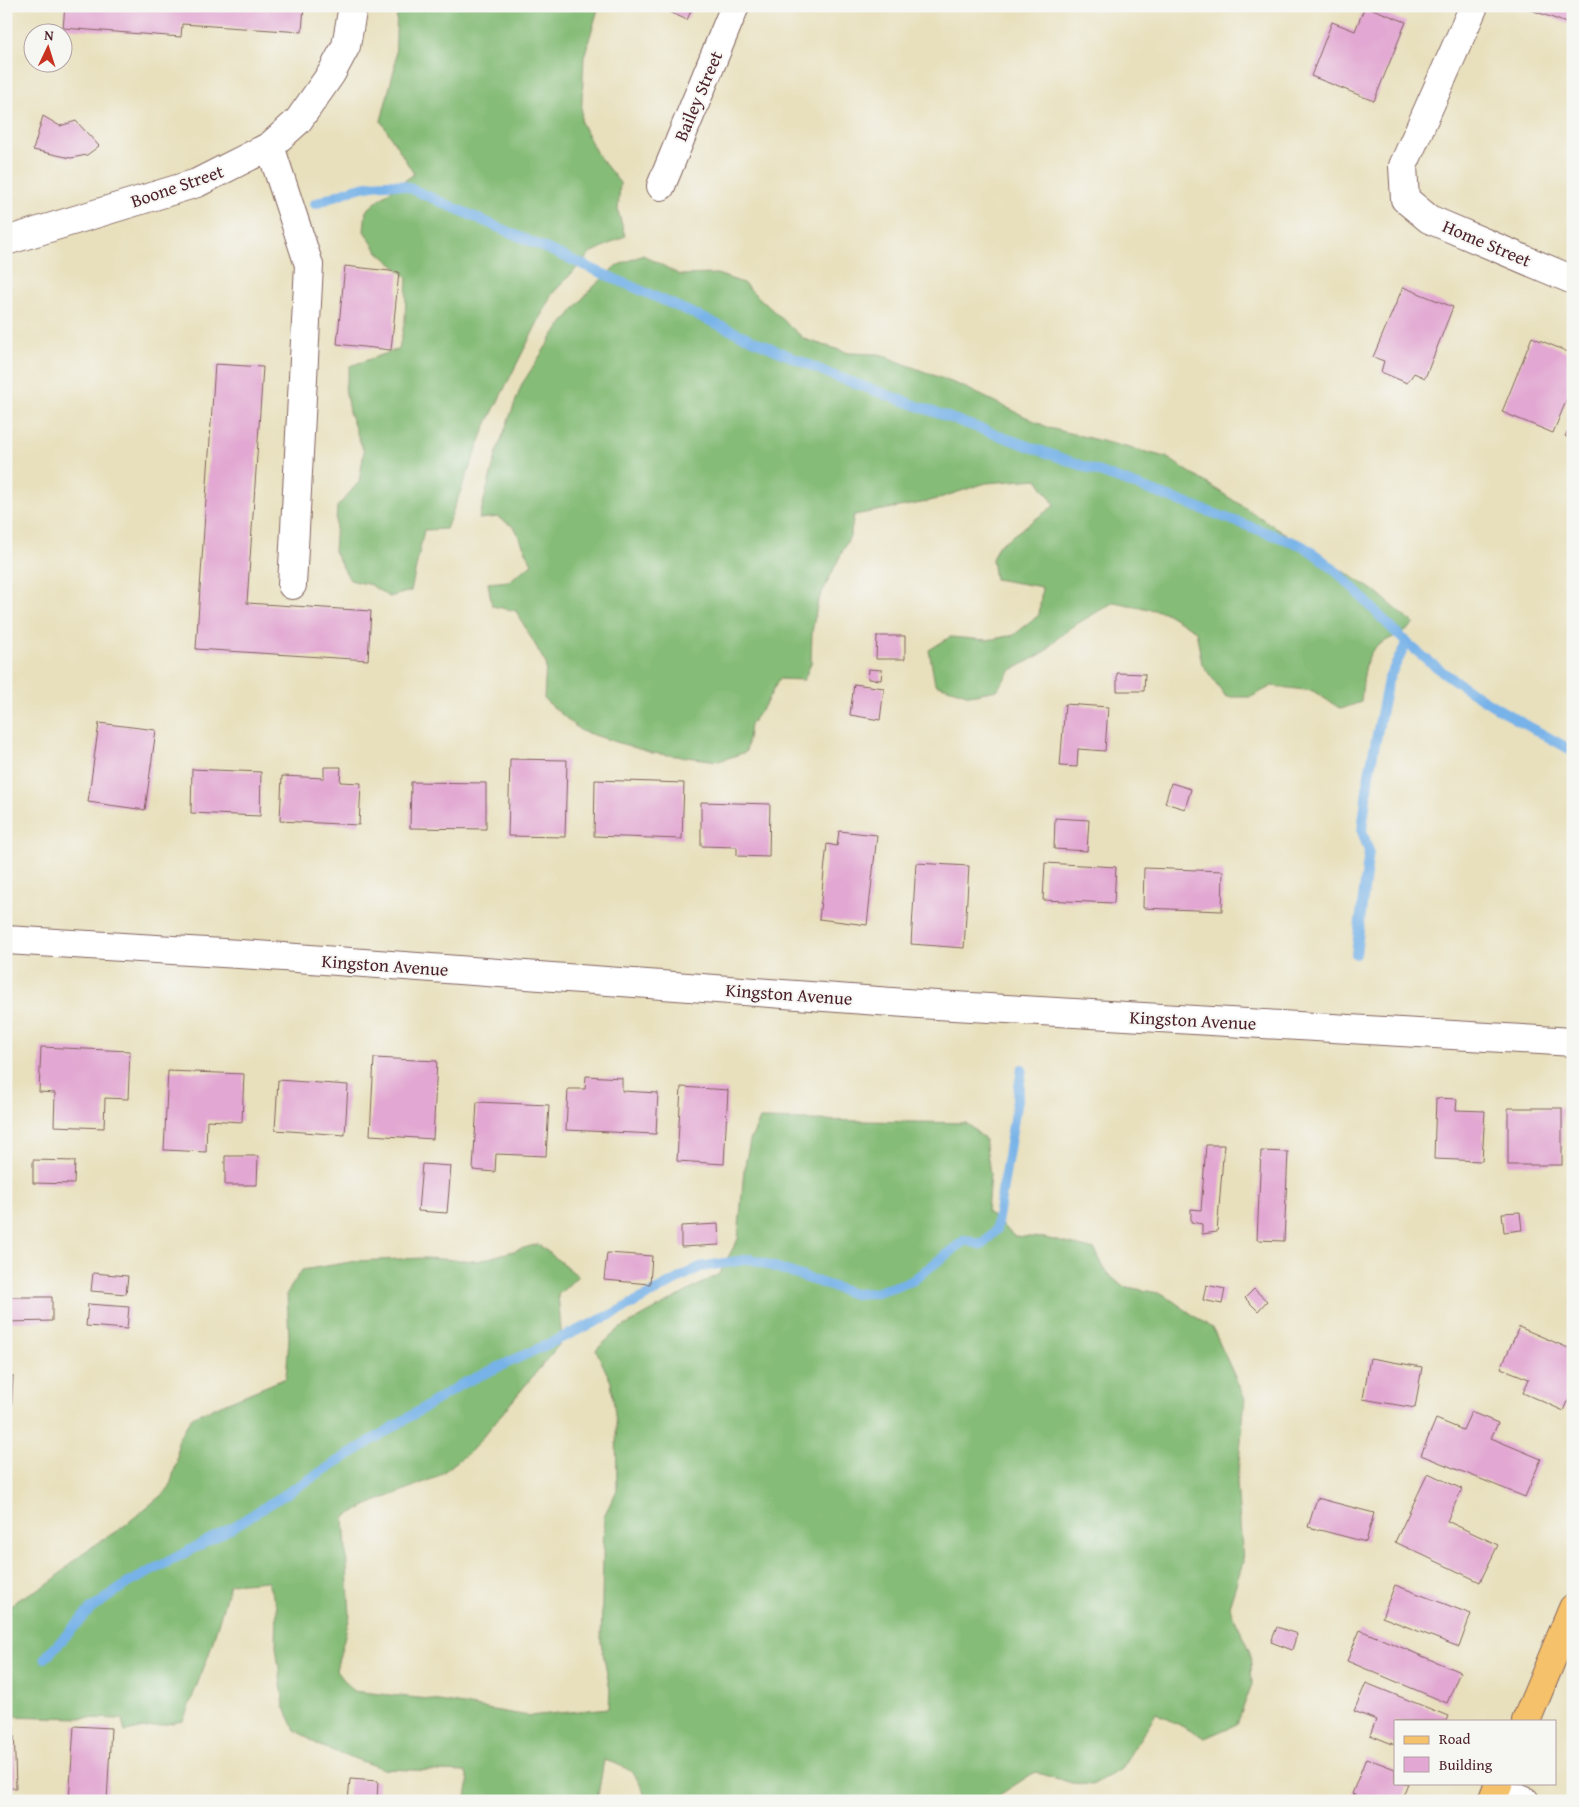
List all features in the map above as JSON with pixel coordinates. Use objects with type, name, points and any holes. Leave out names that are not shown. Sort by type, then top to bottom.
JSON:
[{"type":"main road","points":[[1526,1720],[1573,1608]]},
{"type":"street","name":"Boone Street","points":[[6,241],[197,183],[270,146],[298,121],[331,74],[346,46],[353,6]]},
{"type":"street","name":"Bailey Street","points":[[661,186],[735,6]]},
{"type":"street","name":"Home Street","points":[[1474,6],[1403,166],[1405,199],[1429,219],[1573,280]]},
{"type":"street","points":[[270,146],[309,265],[292,585]]},
{"type":"street","name":"Kingston Avenue","points":[[6,940],[256,955],[919,1004],[1573,1042]]},
{"type":"street","points":[[1496,1791],[1525,1801]]},
{"type":"green space","points":[[397,6],[599,6],[584,57],[581,122],[597,154],[620,183],[618,211],[625,236],[591,253],[552,294],[487,423],[446,529],[424,530],[411,591],[389,597],[371,585],[350,580],[334,551],[337,507],[359,482],[364,452],[349,412],[345,387],[350,366],[399,349],[405,320],[407,277],[377,251],[364,231],[366,211],[414,174],[381,121],[395,66]]},
{"type":"green space","points":[[643,255],[680,275],[717,274],[743,283],[804,339],[849,353],[879,354],[964,387],[1049,428],[1166,457],[1376,592],[1414,624],[1377,646],[1372,651],[1364,672],[1361,702],[1341,709],[1313,691],[1272,686],[1251,697],[1226,697],[1202,664],[1196,631],[1164,612],[1114,602],[1075,625],[1054,641],[1045,652],[1010,671],[997,690],[970,695],[935,684],[929,650],[950,637],[987,640],[1014,635],[1039,615],[1042,587],[995,579],[992,559],[998,546],[1055,505],[1037,479],[986,483],[927,502],[854,515],[850,536],[818,601],[812,632],[811,663],[804,680],[779,679],[765,705],[750,725],[746,752],[719,761],[652,753],[581,731],[544,699],[546,664],[516,611],[492,606],[488,583],[509,581],[532,564],[515,528],[498,517],[479,519],[498,448],[522,384],[554,334],[588,292],[616,266]]},
{"type":"green space","points":[[760,1119],[966,1123],[985,1139],[990,1174],[987,1212],[1014,1236],[1045,1238],[1095,1250],[1106,1272],[1122,1286],[1163,1294],[1213,1329],[1245,1399],[1237,1483],[1243,1562],[1229,1606],[1250,1650],[1252,1684],[1237,1724],[1205,1738],[1156,1713],[1120,1770],[1092,1785],[1072,1783],[1035,1772],[990,1801],[647,1801],[633,1773],[622,1766],[604,1760],[597,1801],[465,1801],[469,1782],[466,1772],[383,1769],[320,1746],[295,1730],[284,1706],[276,1646],[277,1607],[267,1581],[230,1584],[209,1654],[183,1721],[125,1732],[122,1719],[6,1716],[6,1612],[17,1600],[50,1583],[80,1555],[124,1526],[169,1489],[177,1461],[178,1439],[192,1417],[286,1378],[289,1338],[287,1293],[302,1270],[357,1261],[423,1258],[478,1261],[538,1244],[578,1276],[558,1295],[562,1341],[472,1450],[437,1477],[370,1504],[344,1517],[350,1616],[336,1670],[353,1691],[427,1699],[529,1716],[609,1708],[610,1690],[601,1642],[604,1516],[617,1490],[616,1422],[611,1382],[596,1350],[619,1329],[719,1274],[738,1239],[744,1170],[750,1141]]},
{"type":"building","points":[[65,6],[304,6],[302,32],[182,24],[181,37],[72,29],[72,22],[64,22]]},
{"type":"building","points":[[657,6],[693,6],[687,20]]},
{"type":"building","points":[[1365,6],[1406,22],[1374,101],[1311,76],[1332,22],[1355,31]]},
{"type":"building","points":[[1521,6],[1573,6],[1573,12],[1569,24]]},
{"type":"building","points":[[43,116],[60,126],[76,121],[99,146],[87,155],[71,158],[33,150]]},
{"type":"building","points":[[345,266],[399,272],[391,350],[337,344]]},
{"type":"building","points":[[1403,287],[1453,307],[1425,378],[1414,373],[1407,383],[1381,372],[1384,361],[1373,357]]},
{"type":"building","points":[[1532,337],[1573,354],[1573,384],[1553,433],[1502,412]]},
{"type":"building","points":[[215,364],[263,367],[247,603],[371,611],[368,660],[196,649]]},
{"type":"building","points":[[1573,423],[1573,440],[1565,436]]},
{"type":"building","points":[[877,636],[905,636],[905,659],[876,659]]},
{"type":"building","points":[[869,669],[882,670],[881,680],[868,679]]},
{"type":"building","points":[[1117,673],[1145,674],[1144,691],[1117,691]]},
{"type":"building","points":[[854,684],[884,688],[880,720],[850,715]]},
{"type":"building","points":[[1065,704],[1108,707],[1105,751],[1078,749],[1077,767],[1060,766]]},
{"type":"building","points":[[99,723],[156,730],[145,810],[88,802]]},
{"type":"building","points":[[510,759],[567,760],[565,837],[508,836]]},
{"type":"building","points":[[324,767],[341,767],[340,782],[361,783],[359,825],[280,821],[282,776],[324,778]]},
{"type":"building","points":[[192,769],[261,772],[260,816],[191,813]]},
{"type":"building","points":[[595,780],[684,783],[682,839],[594,836]]},
{"type":"building","points":[[411,782],[486,783],[486,829],[410,828]]},
{"type":"building","points":[[1171,783],[1191,789],[1185,809],[1165,803]]},
{"type":"building","points":[[701,802],[770,804],[769,857],[737,856],[737,847],[701,846]]},
{"type":"building","points":[[1055,818],[1089,820],[1087,851],[1054,849]]},
{"type":"building","points":[[839,831],[877,835],[867,925],[819,919],[827,844],[837,846]]},
{"type":"building","points":[[916,863],[969,866],[964,948],[911,944]]},
{"type":"building","points":[[1045,863],[1116,867],[1114,903],[1043,900]]},
{"type":"building","points":[[1144,868],[1223,871],[1222,911],[1143,908]]},
{"type":"building","points":[[41,1047],[130,1051],[128,1099],[105,1098],[104,1128],[54,1126],[55,1093],[39,1092]]},
{"type":"building","points":[[374,1058],[437,1061],[433,1139],[370,1135]]},
{"type":"building","points":[[168,1071],[244,1074],[242,1122],[207,1120],[206,1152],[164,1150]]},
{"type":"building","points":[[586,1076],[622,1078],[622,1091],[658,1093],[656,1134],[566,1130],[568,1089],[585,1089]]},
{"type":"building","points":[[278,1080],[348,1085],[345,1135],[275,1130]]},
{"type":"building","points":[[681,1087],[728,1090],[724,1164],[677,1161]]},
{"type":"building","points":[[1436,1098],[1457,1099],[1456,1110],[1485,1111],[1482,1161],[1434,1159]]},
{"type":"building","points":[[477,1102],[549,1105],[546,1156],[496,1154],[495,1172],[473,1170]]},
{"type":"building","points":[[1508,1108],[1562,1108],[1562,1165],[1508,1165]]},
{"type":"building","points":[[1206,1145],[1224,1145],[1217,1232],[1202,1234],[1202,1224],[1191,1222],[1191,1209],[1201,1210]]},
{"type":"building","points":[[1261,1151],[1288,1152],[1284,1241],[1257,1240]]},
{"type":"building","points":[[225,1156],[258,1156],[257,1185],[225,1185]]},
{"type":"building","points":[[33,1160],[75,1161],[74,1184],[33,1183]]},
{"type":"building","points":[[422,1164],[451,1166],[447,1213],[418,1211]]},
{"type":"building","points":[[1520,1212],[1522,1230],[1504,1232],[1502,1213]]},
{"type":"building","points":[[718,1224],[719,1245],[681,1247],[681,1226]]},
{"type":"building","points":[[607,1253],[652,1256],[650,1284],[604,1280]]},
{"type":"building","points":[[93,1273],[128,1276],[126,1294],[91,1291]]},
{"type":"building","points":[[1206,1285],[1225,1289],[1222,1304],[1203,1300]]},
{"type":"building","points":[[1254,1289],[1267,1301],[1258,1311],[1245,1298]]},
{"type":"building","points":[[6,1297],[52,1297],[52,1321],[6,1322]]},
{"type":"building","points":[[88,1304],[129,1307],[127,1329],[86,1326]]},
{"type":"building","points":[[1519,1327],[1573,1350],[1573,1389],[1564,1411],[1523,1393],[1529,1379],[1501,1368]]},
{"type":"building","points":[[1370,1358],[1422,1367],[1415,1408],[1363,1399]]},
{"type":"building","points":[[6,1375],[13,1376],[11,1418],[6,1418]]},
{"type":"building","points":[[1471,1412],[1498,1423],[1491,1438],[1541,1459],[1525,1497],[1421,1455],[1436,1419],[1463,1430]]},
{"type":"building","points":[[1428,1473],[1462,1489],[1447,1521],[1498,1545],[1480,1582],[1395,1542]]},
{"type":"building","points":[[1317,1498],[1374,1513],[1366,1542],[1308,1527]]},
{"type":"building","points":[[1395,1585],[1471,1614],[1459,1647],[1382,1617]]},
{"type":"building","points":[[1277,1627],[1297,1634],[1292,1650],[1271,1642]]},
{"type":"building","points":[[1360,1630],[1460,1672],[1447,1703],[1347,1661]]},
{"type":"building","points":[[1366,1683],[1448,1716],[1446,1720],[1394,1720],[1394,1745],[1370,1735],[1376,1720],[1354,1711]]},
{"type":"building","points":[[6,1726],[14,1726],[16,1788],[6,1788]]},
{"type":"building","points":[[74,1726],[111,1728],[107,1801],[69,1801]]},
{"type":"building","points":[[1366,1758],[1394,1769],[1394,1784],[1408,1784],[1401,1801],[1370,1801],[1352,1794]]},
{"type":"building","points":[[350,1779],[378,1781],[377,1801],[348,1801]]},
{"type":"waterway","points":[[315,204],[348,191],[370,185],[393,184],[405,186],[832,375],[1301,545],[1332,568],[1399,635],[1431,663],[1490,704],[1573,751]]},
{"type":"waterway","points":[[1356,954],[1369,851],[1362,831],[1369,774],[1388,680],[1407,642]]},
{"type":"waterway","points":[[45,1658],[91,1609],[125,1585],[233,1527],[462,1384],[617,1312],[700,1267],[751,1259],[854,1294],[874,1293],[912,1281],[965,1240],[982,1245],[996,1230],[1022,1069]]}]
